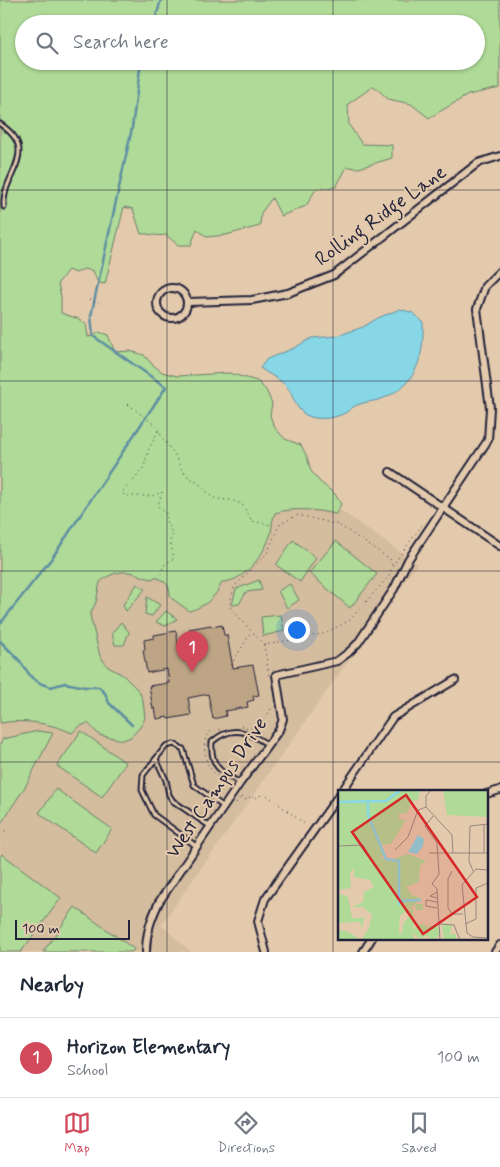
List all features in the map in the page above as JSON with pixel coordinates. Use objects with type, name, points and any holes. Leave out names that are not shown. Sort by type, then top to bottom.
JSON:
[{"type":"street","name":"Rolling Ridge Lane","points":[[188,302],[252,300],[288,293],[334,275],[478,164],[500,156]]},
{"type":"street","points":[[443,508],[488,440],[490,408],[477,309],[485,286],[500,271]]},
{"type":"street","points":[[170,288],[180,289],[188,302],[182,315],[168,318],[160,312],[157,302],[161,293],[170,288]]},
{"type":"street","points":[[390,472],[500,546]]},
{"type":"street","name":"West Campus Drive","points":[[146,952],[146,938],[151,918],[159,902],[240,783],[279,730],[283,719],[276,675],[337,661],[348,654],[358,643],[394,589],[408,560],[443,508]]},
{"type":"street","points":[[343,790],[394,717],[454,680]]},
{"type":"street","points":[[266,952],[258,922],[265,899],[338,796]]},
{"type":"street","points":[[364,952],[371,940]]},
{"type":"street","points":[[495,952],[500,945]]},
{"type":"lane","points":[[0,124],[8,130],[18,143],[20,156],[3,196],[4,207]]},
{"type":"lane","points":[[240,783],[220,771],[214,763],[211,751],[212,742],[218,736],[239,730],[253,735],[269,745]]},
{"type":"lane","points":[[197,847],[154,815],[142,790],[143,776],[166,746],[174,744],[183,749],[194,785],[225,807]]},
{"type":"lane","points":[[156,759],[166,780],[169,795],[174,801],[211,827]]},
{"type":"path","points":[[89,300],[99,303]]},
{"type":"path","points":[[128,404],[150,420],[175,455],[186,475],[216,499],[242,504],[252,521],[272,525]]},
{"type":"path","points":[[158,431],[148,451],[144,468],[136,480],[122,492],[125,496],[135,497],[152,496],[162,492],[158,506],[166,513],[165,520],[173,534],[170,542],[174,558],[164,565],[158,578]]},
{"type":"path","points":[[264,645],[229,606],[234,587],[267,553],[280,524],[298,515],[339,525],[390,559],[393,565]]},
{"type":"path","points":[[308,637],[323,634],[349,621],[389,576],[393,565],[426,519]]},
{"type":"path","points":[[231,665],[252,632]]},
{"type":"path","points":[[241,796],[246,800],[249,797],[251,799],[254,796],[256,798],[259,795],[262,796],[264,793],[306,825]]},
{"type":"path","points":[[0,828],[7,832]]},
{"type":"shaded area","points":[[60,313],[417,564],[161,925],[191,952],[152,952],[151,939],[141,952],[0,952],[0,400]]},
{"type":"green space","points":[[0,0],[500,0],[500,88],[468,95],[429,118],[411,104],[388,99],[374,86],[348,104],[349,125],[362,144],[392,145],[392,158],[359,168],[347,167],[336,187],[316,189],[306,206],[281,216],[272,198],[261,213],[260,226],[226,235],[207,237],[197,229],[191,245],[178,245],[166,235],[141,234],[133,209],[124,207],[105,284],[98,283],[93,271],[84,269],[76,273],[68,270],[58,283],[61,297],[61,313],[79,319],[86,324],[88,337],[99,332],[108,335],[115,352],[130,351],[144,355],[162,372],[177,376],[229,373],[257,381],[266,390],[272,403],[270,416],[275,428],[285,439],[301,445],[311,471],[320,482],[335,494],[341,504],[336,514],[305,510],[275,513],[268,541],[253,565],[239,577],[222,582],[217,592],[209,601],[189,611],[170,597],[167,584],[155,577],[152,579],[129,572],[121,572],[110,575],[100,582],[96,602],[90,615],[100,656],[108,667],[123,675],[139,691],[143,701],[145,718],[141,726],[131,737],[123,740],[99,735],[88,723],[80,726],[72,733],[37,723],[0,723]]},
{"type":"green space","points":[[293,540],[316,558],[300,582],[276,565]]},
{"type":"green space","points":[[336,541],[377,574],[350,608],[309,573]]},
{"type":"green space","points":[[259,580],[262,590],[246,592],[239,604],[232,605],[236,589]]},
{"type":"green space","points":[[137,584],[145,589],[126,611],[123,605]]},
{"type":"green space","points":[[290,584],[299,600],[287,608],[278,591]]},
{"type":"green space","points":[[147,597],[160,605],[152,616],[145,614]]},
{"type":"green space","points":[[166,611],[177,619],[165,626],[156,622]]},
{"type":"green space","points":[[281,615],[284,631],[263,636],[261,617]]},
{"type":"green space","points":[[121,622],[129,632],[124,645],[115,645],[112,633]]},
{"type":"green space","points":[[38,731],[53,733],[25,787],[0,825],[0,744],[3,739]]},
{"type":"green space","points":[[81,731],[126,763],[102,797],[57,766]]},
{"type":"green space","points":[[56,789],[112,829],[96,853],[39,813]]},
{"type":"green space","points":[[2,854],[61,898],[21,952],[0,952],[0,857]]},
{"type":"green space","points":[[75,907],[134,949],[132,952],[43,952]]},
{"type":"water","points":[[400,309],[413,313],[423,322],[422,346],[417,367],[412,376],[405,385],[384,398],[356,406],[337,416],[315,418],[302,412],[296,405],[288,388],[260,368],[267,359],[312,338],[337,336],[363,327],[378,318]]},
{"type":"building","points":[[211,625],[212,627],[222,625],[224,635],[227,635],[233,668],[253,665],[259,695],[253,696],[254,700],[247,702],[248,707],[225,711],[226,716],[213,719],[208,694],[188,698],[191,715],[157,719],[155,708],[153,709],[149,686],[169,683],[167,669],[147,673],[143,650],[145,650],[144,640],[154,638],[154,635],[176,631],[179,649],[192,646],[189,629]]},
{"type":"waterway","points":[[157,15],[161,0]]},
{"type":"waterway","points":[[0,624],[52,558],[166,387],[93,336],[91,316],[132,128],[140,70]]},
{"type":"waterway","points":[[0,641],[19,660],[32,678],[42,684],[51,687],[65,683],[85,687],[99,687],[105,693],[109,703],[132,725]]},
{"type":"place","name":"Horizon Elementary","points":[[192,672]]}]
